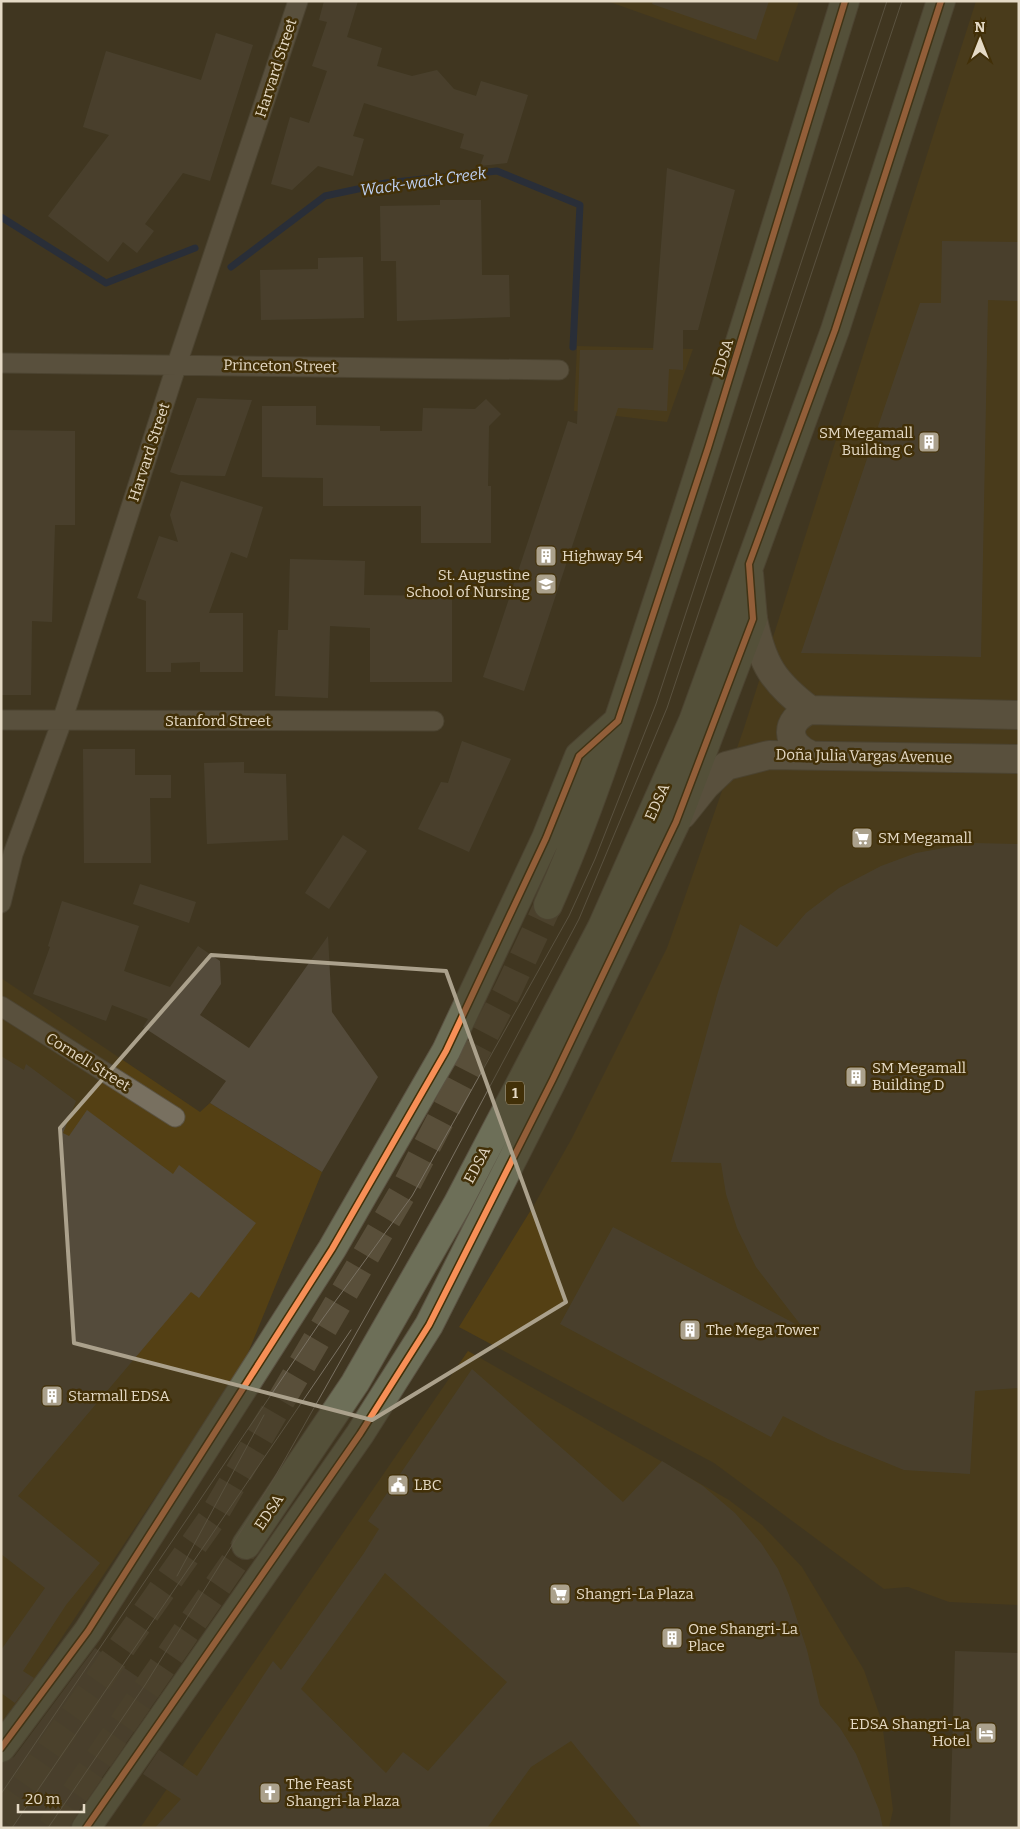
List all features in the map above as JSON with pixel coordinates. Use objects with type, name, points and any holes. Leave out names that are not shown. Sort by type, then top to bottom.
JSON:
[{"type":"highway","name":"EDSA","points":[[548,905],[574,848],[714,429],[845,1]]},
{"type":"highway","name":"EDSA","points":[[246,1545],[355,1383],[458,1203],[602,927],[693,721],[835,330],[941,1]]},
{"type":"highway","name":"1","points":[[86,1828],[360,1434],[429,1326],[553,1079],[676,822],[753,619],[749,564]]},
{"type":"highway","points":[[1,1748],[88,1631],[337,1241],[446,1051],[546,838],[579,756],[618,721]]},
{"type":"main road","points":[[753,619],[759,650],[774,677],[789,694],[810,710]]},
{"type":"main road","points":[[811,755],[795,745],[791,737],[791,728],[795,719],[810,710],[1019,715]]},
{"type":"main road","name":"Doña Julia Vargas Avenue","points":[[676,822],[706,785],[726,766],[769,755],[1019,760]]},
{"type":"street","name":"Harvard Street","points":[[1,903],[13,854],[62,721],[177,364],[298,1]]},
{"type":"street","name":"Princeton Street","points":[[1,363],[559,370]]},
{"type":"street","name":"Stanford Street","points":[[1,720],[434,721]]},
{"type":"street","name":"Cornell Street","points":[[1,1006],[175,1117]]},
{"type":"highlighted area","points":[[211,955],[446,971],[566,1302],[372,1420],[74,1343],[60,1128]]},
{"type":"shaded area","points":[[607,1],[799,1],[778,62]]},
{"type":"shaded area","name":"SM Megamall","points":[[976,1],[1019,1],[1019,1605],[949,1602],[908,1587],[884,1589],[714,1463],[459,1327],[534,1205],[572,1138],[667,948],[744,728]]},
{"type":"shaded area","points":[[577,346],[693,349],[667,422],[574,411]]},
{"type":"shaded area","points":[[1,978],[200,1112],[210,1103],[322,1172],[243,1365],[33,1681],[1,1723]]},
{"type":"shaded area","name":"Shangri-La Plaza","points":[[468,1351],[729,1500],[762,1525],[802,1567],[864,1670],[882,1722],[893,1810],[889,1828],[140,1828]]},
{"type":"building","points":[[324,1],[358,1],[347,37],[382,48],[377,66],[412,76],[437,70],[454,89],[476,96],[481,81],[528,95],[507,163],[480,166],[484,155],[460,148],[464,134],[364,103],[353,136],[364,139],[353,176],[318,166],[292,190],[271,184],[290,117],[309,123],[327,71],[312,66],[327,22],[319,20]]},
{"type":"building","points":[[653,1],[769,1],[756,40],[652,4]]},
{"type":"building","points":[[216,33],[253,45],[210,181],[183,173],[145,224],[154,231],[137,253],[123,242],[108,262],[48,216],[109,135],[83,127],[106,51],[201,80]]},
{"type":"building","points":[[667,168],[735,190],[698,330],[683,330],[683,370],[669,369],[667,411],[618,408],[524,691],[483,677],[568,421],[577,424],[580,350],[653,350]]},
{"type":"building","points":[[440,200],[481,200],[482,275],[509,275],[510,317],[397,321],[396,261],[381,261],[380,206],[440,205]]},
{"type":"building","name":"SM Megamall Building C","points":[[942,241],[1019,242],[1019,301],[988,300],[981,657],[801,653],[920,303],[941,303]]},
{"type":"building","points":[[363,257],[364,318],[261,320],[260,270],[318,269],[318,258]]},
{"type":"building","points":[[197,398],[252,400],[225,476],[179,475],[170,472]]},
{"type":"building","points":[[486,399],[501,414],[489,426],[488,486],[491,486],[491,543],[421,543],[421,506],[323,506],[323,478],[262,477],[262,406],[316,406],[316,425],[380,426],[380,431],[422,431],[423,408],[475,409]]},
{"type":"building","points":[[3,430],[75,431],[75,525],[55,525],[52,622],[32,621],[31,695],[1,695]]},
{"type":"building","points":[[181,481],[263,507],[247,558],[231,552],[209,613],[243,613],[243,672],[200,672],[200,662],[171,663],[171,672],[146,672],[146,601],[137,598],[159,536],[178,542],[170,515]]},
{"type":"building","points":[[290,559],[365,561],[364,595],[452,596],[452,682],[370,682],[370,628],[330,626],[328,698],[275,696],[278,630],[288,630]]},
{"type":"building","points":[[462,741],[511,759],[469,852],[418,829],[441,782],[448,783]]},
{"type":"building","points":[[83,749],[135,749],[135,775],[171,775],[171,798],[150,798],[151,863],[84,863]]},
{"type":"building","points":[[244,762],[244,773],[286,774],[288,840],[207,844],[204,763]]},
{"type":"building","points":[[343,835],[367,851],[329,909],[305,893]]},
{"type":"building","name":"SM Megamall Building D","points":[[972,843],[1019,844],[1019,1388],[975,1391],[970,1474],[904,1470],[828,1439],[783,1416],[771,1437],[560,1324],[613,1227],[803,1328],[756,1267],[737,1228],[726,1194],[721,1163],[671,1162],[718,992],[740,924],[777,947],[806,913],[839,888],[881,866],[916,853]]},
{"type":"building","points":[[140,884],[196,902],[189,923],[133,904]]},
{"type":"building","points":[[62,901],[139,926],[124,971],[170,987],[198,946],[220,961],[221,984],[200,1015],[249,1048],[328,936],[332,1012],[378,1077],[322,1172],[210,1103],[226,1081],[143,1027],[148,1019],[112,1005],[106,1021],[33,994],[50,947],[48,946]]},
{"type":"building","name":"Starmall EDSA","points":[[1,1056],[24,1070],[26,1064],[76,1101],[63,1133],[69,1136],[87,1110],[173,1174],[179,1165],[256,1223],[199,1298],[191,1292],[18,1496],[100,1563],[66,1605],[23,1671],[34,1678],[15,1703],[1,1693],[1,1650],[45,1588],[1,1554]]},
{"type":"building","name":"Shangri-La Plaza","points":[[472,1369],[623,1502],[662,1461],[703,1486],[735,1513],[761,1543],[778,1569],[789,1595],[807,1650],[820,1705],[840,1728],[856,1754],[879,1810],[883,1828],[642,1828],[571,1741],[531,1767],[487,1828],[155,1828],[181,1799],[143,1774],[159,1750],[197,1776],[273,1661],[281,1670],[364,1553],[379,1529],[368,1521]],"holes":[[[385,1573],[507,1682],[428,1771],[403,1752],[386,1773],[301,1689]]]},
{"type":"building","points":[[95,1648],[161,1693],[73,1819],[71,1828],[1,1828],[1,1763],[14,1757]]},
{"type":"building","name":"EDSA Shangri-La Hotel","points":[[955,1651],[1019,1653],[1019,1828],[950,1828]]},
{"type":"waterway","name":"Wack-wack Creek","points":[[231,267],[325,196],[386,183],[497,171],[580,205],[573,347]]},
{"type":"waterway","name":"Wack-wack Creek","points":[[1,217],[106,283],[195,248]]},
{"type":"tunnel","points":[[1,1819],[211,1520],[403,1192],[508,990],[548,905]]},
{"type":"tunnel","points":[[51,1828],[246,1545]]},
{"type":"tram line","points":[[1,1794],[321,1321],[412,1196],[569,916],[595,859],[656,704],[887,1]]},
{"type":"tram line","points":[[48,1828],[145,1685],[276,1475],[397,1261],[579,919],[667,708],[902,1]]},
{"type":"tram line","points":[[12,1828],[351,1330]]},
{"type":"tram line","points":[[177,1576],[264,1415]]},
{"type":"cycle path","points":[[1,1748],[88,1631],[332,1249],[446,1051],[546,838],[579,756],[618,721],[708,448],[845,1]]},
{"type":"cycle path","points":[[86,1828],[360,1434],[429,1325],[553,1079],[676,822],[753,619],[749,564],[835,330],[941,1]]},
{"type":"place","name":"SM Megamall Building C","points":[[929,442]]},
{"type":"place","name":"Highway 54","points":[[546,556]]},
{"type":"place","name":"St. Augustine School of Nursing","points":[[546,584]]},
{"type":"place","name":"SM Megamall","points":[[862,838]]},
{"type":"place","name":"SM Megamall Building D","points":[[856,1077]]},
{"type":"place","name":"The Mega Tower","points":[[690,1330]]},
{"type":"place","name":"Starmall EDSA","points":[[52,1396]]},
{"type":"place","name":"LBC","points":[[398,1485]]},
{"type":"place","name":"Shangri-La Plaza","points":[[560,1594]]},
{"type":"place","name":"One Shangri-La Place","points":[[672,1638]]},
{"type":"place","name":"EDSA Shangri-La Hotel","points":[[986,1733]]},
{"type":"place","name":"The Feast Shangri-la Plaza","points":[[270,1793]]}]
